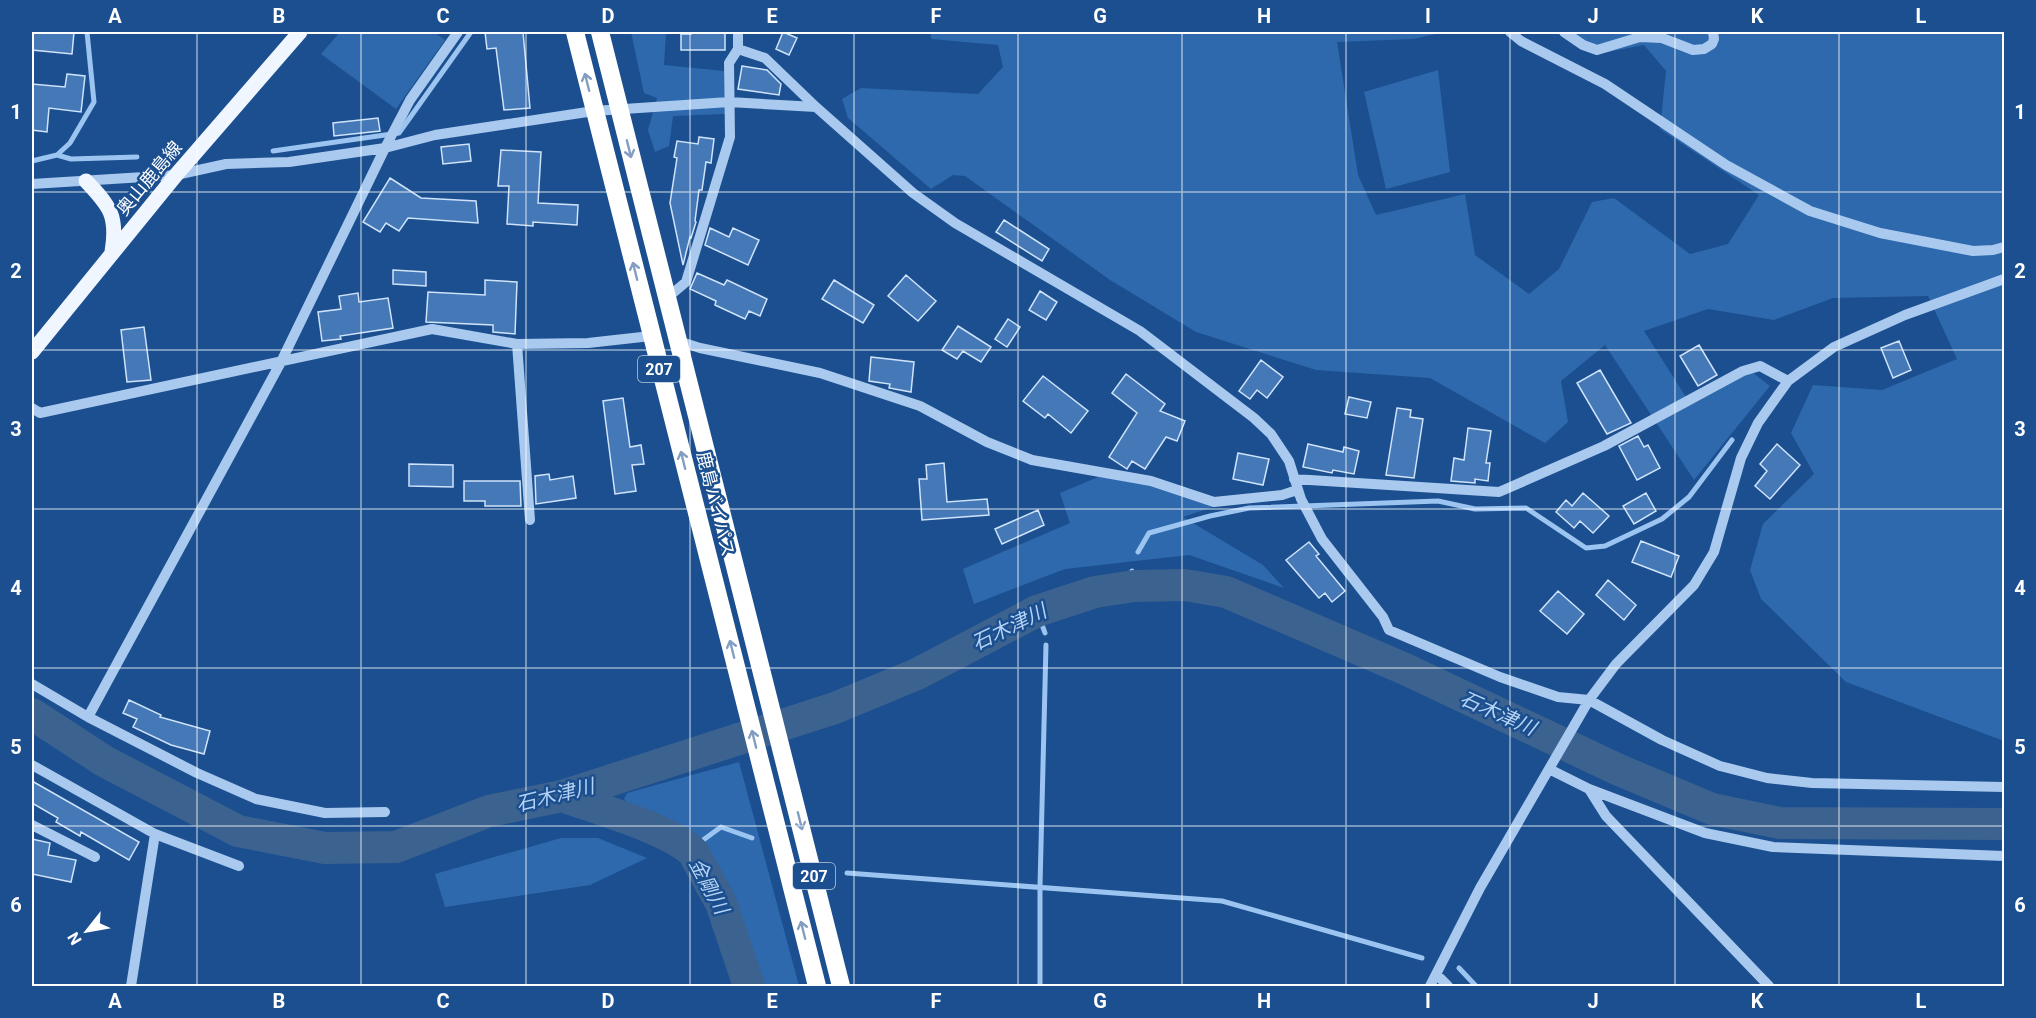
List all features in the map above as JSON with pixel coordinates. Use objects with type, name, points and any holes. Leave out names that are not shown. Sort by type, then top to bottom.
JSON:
[{"type":"highway","name":"鹿島バイパス","points":[[575,32],[817,987]]},
{"type":"highway","name":"鹿島バイパス","points":[[600,32],[841,987]]},
{"type":"main road","name":"奥山鹿島線","points":[[32,352],[177,175],[300,32]]},
{"type":"main road","points":[[86,181],[104,199],[111,214],[115,231],[111,254]]},
{"type":"street","points":[[88,717],[281,362],[410,100],[458,32]]},
{"type":"street","points":[[667,298],[686,282],[730,136],[729,63],[738,49],[738,32]]},
{"type":"street","points":[[1510,32],[1521,41],[1605,84],[1726,165],[1810,211],[1880,233],[1961,249],[1993,250],[2004,247]]},
{"type":"street","points":[[1564,32],[1583,45],[1597,50],[1640,38],[1662,38],[1693,50],[1704,49],[1712,44],[1713,32]]},
{"type":"street","points":[[738,49],[765,58],[816,107],[913,193],[955,223],[1140,331],[1254,417],[1271,434],[1289,461],[1308,516],[1322,539],[1383,617],[1389,630],[1500,677],[1548,694],[1589,700],[1662,740],[1720,766],[1767,778],[1812,783],[2004,787]]},
{"type":"street","points":[[32,184],[177,175],[226,164],[289,162],[435,135],[594,111],[729,102],[816,107]]},
{"type":"street","points":[[1430,987],[1480,888],[1589,700],[1616,664],[1694,585],[1714,552],[1741,458],[1758,423],[1788,381],[1834,347],[1905,315],[2004,279]]},
{"type":"street","points":[[32,408],[40,413],[432,329],[518,344],[588,343],[651,336]]},
{"type":"street","points":[[678,341],[700,348],[820,373],[920,406],[987,442],[1032,460],[1151,481],[1214,502],[1282,495],[1297,489],[1499,492],[1604,446],[1743,371],[1760,366],[1788,381]]},
{"type":"street","points":[[518,344],[530,520]]},
{"type":"street","points":[[32,684],[88,717],[197,773],[256,799],[325,813],[385,812]]},
{"type":"street","points":[[32,765],[155,834],[239,866]]},
{"type":"street","points":[[1550,767],[1588,789],[1705,833],[1773,847],[2004,856]]},
{"type":"street","points":[[1588,789],[1606,816],[1768,987]]},
{"type":"street","points":[[32,825],[94,857]]},
{"type":"street","points":[[131,987],[155,834]]},
{"type":"street","points":[[1436,974],[1448,987]]},
{"type":"shaded area","points":[[340,32],[434,32],[445,40],[396,109],[321,54]]},
{"type":"shaded area","points":[[631,32],[666,32],[664,65],[724,71],[725,114],[673,116],[669,146],[655,152],[648,130],[657,98],[644,93]]},
{"type":"shaded area","points":[[931,32],[1444,32],[1414,39],[1337,42],[1358,175],[1376,215],[1465,194],[1475,255],[1529,294],[1559,269],[1592,202],[1614,198],[1690,254],[1728,244],[1759,195],[1660,129],[1666,71],[1644,45],[1598,54],[1571,32],[2004,32],[2004,741],[1846,682],[1761,599],[1750,570],[1763,524],[1814,474],[1791,433],[1813,385],[1882,390],[1957,359],[1928,296],[1833,298],[1774,320],[1708,309],[1644,331],[1691,405],[1752,372],[1770,386],[1694,480],[1605,345],[1561,381],[1568,422],[1545,443],[1430,378],[1316,370],[1196,332],[1110,280],[965,176],[953,175],[931,189],[848,118],[842,99],[861,88],[978,94],[1003,67],[998,45],[931,39]]},
{"type":"shaded area","points":[[1438,70],[1450,172],[1386,189],[1364,92]]},
{"type":"shaded area","points":[[1098,477],[1156,483],[1219,505],[1183,517],[1263,565],[1284,588],[1189,555],[1065,569],[974,604],[963,569],[1070,523],[1060,493]]},
{"type":"shaded area","points":[[739,762],[799,986],[764,986],[729,885],[702,841],[631,807],[624,799],[627,793]]},
{"type":"shaded area","points":[[561,838],[598,838],[647,858],[590,885],[445,907],[435,874]]},
{"type":"building","points":[[32,32],[74,32],[72,54],[32,50]]},
{"type":"building","points":[[485,32],[523,32],[530,108],[504,110],[496,48],[487,49]]},
{"type":"building","points":[[691,32],[725,32],[725,50],[681,50],[681,34],[691,34]]},
{"type":"building","points":[[783,32],[797,38],[789,55],[776,49]]},
{"type":"building","points":[[742,66],[767,70],[781,84],[779,95],[738,89]]},
{"type":"building","points":[[67,74],[85,76],[81,112],[49,108],[47,132],[32,130],[32,84],[65,87]]},
{"type":"building","points":[[378,118],[380,131],[334,136],[333,123]]},
{"type":"building","points":[[699,137],[714,139],[711,163],[706,162],[702,190],[699,190],[696,222],[683,265],[670,203],[677,158],[674,157],[677,141],[698,144]]},
{"type":"building","points":[[469,144],[471,161],[443,164],[441,147]]},
{"type":"building","points":[[501,150],[541,152],[538,203],[578,205],[577,225],[533,222],[533,226],[507,224],[509,186],[498,186]]},
{"type":"building","points":[[390,178],[421,198],[476,201],[478,223],[408,218],[399,231],[386,223],[380,232],[363,222]]},
{"type":"building","points":[[1004,220],[1049,249],[1042,261],[996,232]]},
{"type":"building","points":[[710,228],[729,237],[733,228],[759,240],[748,265],[705,245]]},
{"type":"building","points":[[393,270],[426,272],[426,286],[393,284]]},
{"type":"building","points":[[697,273],[724,285],[727,280],[767,299],[760,316],[749,311],[745,319],[715,305],[716,301],[690,289]]},
{"type":"building","points":[[906,275],[936,301],[918,321],[888,296]]},
{"type":"building","points":[[485,280],[517,282],[515,334],[493,332],[493,325],[426,322],[428,292],[485,295]]},
{"type":"building","points":[[834,280],[874,305],[863,323],[822,299]]},
{"type":"building","points":[[1040,291],[1057,302],[1046,320],[1029,310]]},
{"type":"building","points":[[358,293],[359,302],[388,298],[393,328],[322,341],[318,312],[341,309],[339,296]]},
{"type":"building","points":[[1008,319],[1020,327],[1007,347],[995,339]]},
{"type":"building","points":[[958,326],[991,347],[981,362],[963,351],[957,359],[942,350]]},
{"type":"building","points":[[144,327],[151,380],[127,382],[121,330]]},
{"type":"building","points":[[1899,341],[1911,370],[1893,378],[1881,348]]},
{"type":"building","points":[[1699,345],[1717,375],[1698,386],[1680,356]]},
{"type":"building","points":[[871,357],[914,362],[911,392],[889,388],[890,384],[869,381]]},
{"type":"building","points":[[1261,360],[1283,377],[1267,398],[1257,390],[1250,399],[1239,391]]},
{"type":"building","points":[[1600,370],[1631,423],[1607,434],[1577,383]]},
{"type":"building","points":[[1126,374],[1165,404],[1160,411],[1185,421],[1177,441],[1166,437],[1145,469],[1132,461],[1127,469],[1109,457],[1137,413],[1112,393]]},
{"type":"building","points":[[1043,376],[1088,411],[1071,433],[1048,414],[1045,418],[1023,401]]},
{"type":"building","points":[[1349,397],[1371,402],[1367,418],[1345,414]]},
{"type":"building","points":[[623,398],[630,447],[641,445],[644,464],[632,465],[636,491],[615,494],[603,401]]},
{"type":"building","points":[[1397,408],[1411,410],[1410,417],[1423,419],[1414,478],[1386,475]]},
{"type":"building","points":[[1468,428],[1491,431],[1486,463],[1490,463],[1488,481],[1475,479],[1475,483],[1451,481],[1454,458],[1464,460]]},
{"type":"building","points":[[1638,436],[1644,447],[1648,445],[1660,468],[1637,480],[1619,446]]},
{"type":"building","points":[[1308,444],[1343,452],[1344,447],[1359,451],[1354,474],[1333,470],[1332,473],[1303,467]]},
{"type":"building","points":[[1777,444],[1800,465],[1770,499],[1755,486],[1767,471],[1760,464]]},
{"type":"building","points":[[1238,453],[1269,459],[1263,485],[1233,479]]},
{"type":"building","points":[[944,463],[947,502],[987,499],[989,515],[922,520],[919,479],[927,479],[926,465]]},
{"type":"building","points":[[409,464],[453,465],[453,487],[409,486]]},
{"type":"building","points":[[549,474],[550,480],[573,476],[576,498],[536,504],[535,476]]},
{"type":"building","points":[[464,481],[520,481],[521,506],[485,506],[485,501],[464,501]]},
{"type":"building","points":[[1583,493],[1609,516],[1593,533],[1580,521],[1574,528],[1556,512],[1566,500],[1572,506]]},
{"type":"building","points":[[1646,493],[1656,511],[1634,524],[1623,506]]},
{"type":"building","points":[[1038,510],[1044,525],[1002,544],[995,529]]},
{"type":"building","points":[[1641,541],[1679,556],[1671,577],[1632,562]]},
{"type":"building","points":[[1309,542],[1319,554],[1316,556],[1345,591],[1332,602],[1325,593],[1319,598],[1286,560]]},
{"type":"building","points":[[1608,580],[1636,605],[1624,620],[1596,595]]},
{"type":"building","points":[[1558,591],[1584,614],[1567,634],[1540,611]]},
{"type":"building","points":[[129,700],[161,715],[160,717],[210,731],[204,754],[171,745],[133,727],[137,719],[123,713]]},
{"type":"building","points":[[32,781],[139,842],[129,860],[81,832],[80,836],[56,822],[58,818],[32,803]]},
{"type":"building","points":[[32,839],[50,843],[48,855],[76,860],[71,882],[32,874]]},
{"type":"waterway","points":[[32,161],[57,155],[70,143],[94,102],[87,32]]},
{"type":"waterway","points":[[273,151],[399,133],[471,32]]},
{"type":"waterway","points":[[57,155],[71,159],[137,157]]},
{"type":"waterway","points":[[1138,552],[1149,533],[1249,508],[1438,501],[1475,509],[1526,508],[1586,548],[1605,546],[1662,519],[1689,497],[1732,440]]},
{"type":"waterway","points":[[1132,571],[1134,586]]},
{"type":"waterway","name":"石木津川","points":[[32,714],[104,761],[238,831],[325,848],[396,847],[489,811],[562,796],[835,708],[917,674],[1037,611],[1095,592],[1134,586],[1185,585],[1226,592],[1405,669],[1619,770],[1712,809],[1780,823],[2004,824]]},
{"type":"waterway","points":[[1037,611],[1045,633]]},
{"type":"waterway","points":[[1040,986],[1046,645]]},
{"type":"waterway","name":"金剛川","points":[[562,796],[649,827],[681,843],[693,852],[721,903],[749,986]]},
{"type":"waterway","points":[[693,852],[699,843],[721,827],[752,838]]},
{"type":"waterway","points":[[847,873],[1222,901],[1422,958]]},
{"type":"waterway","points":[[1459,968],[1476,986]]}]
